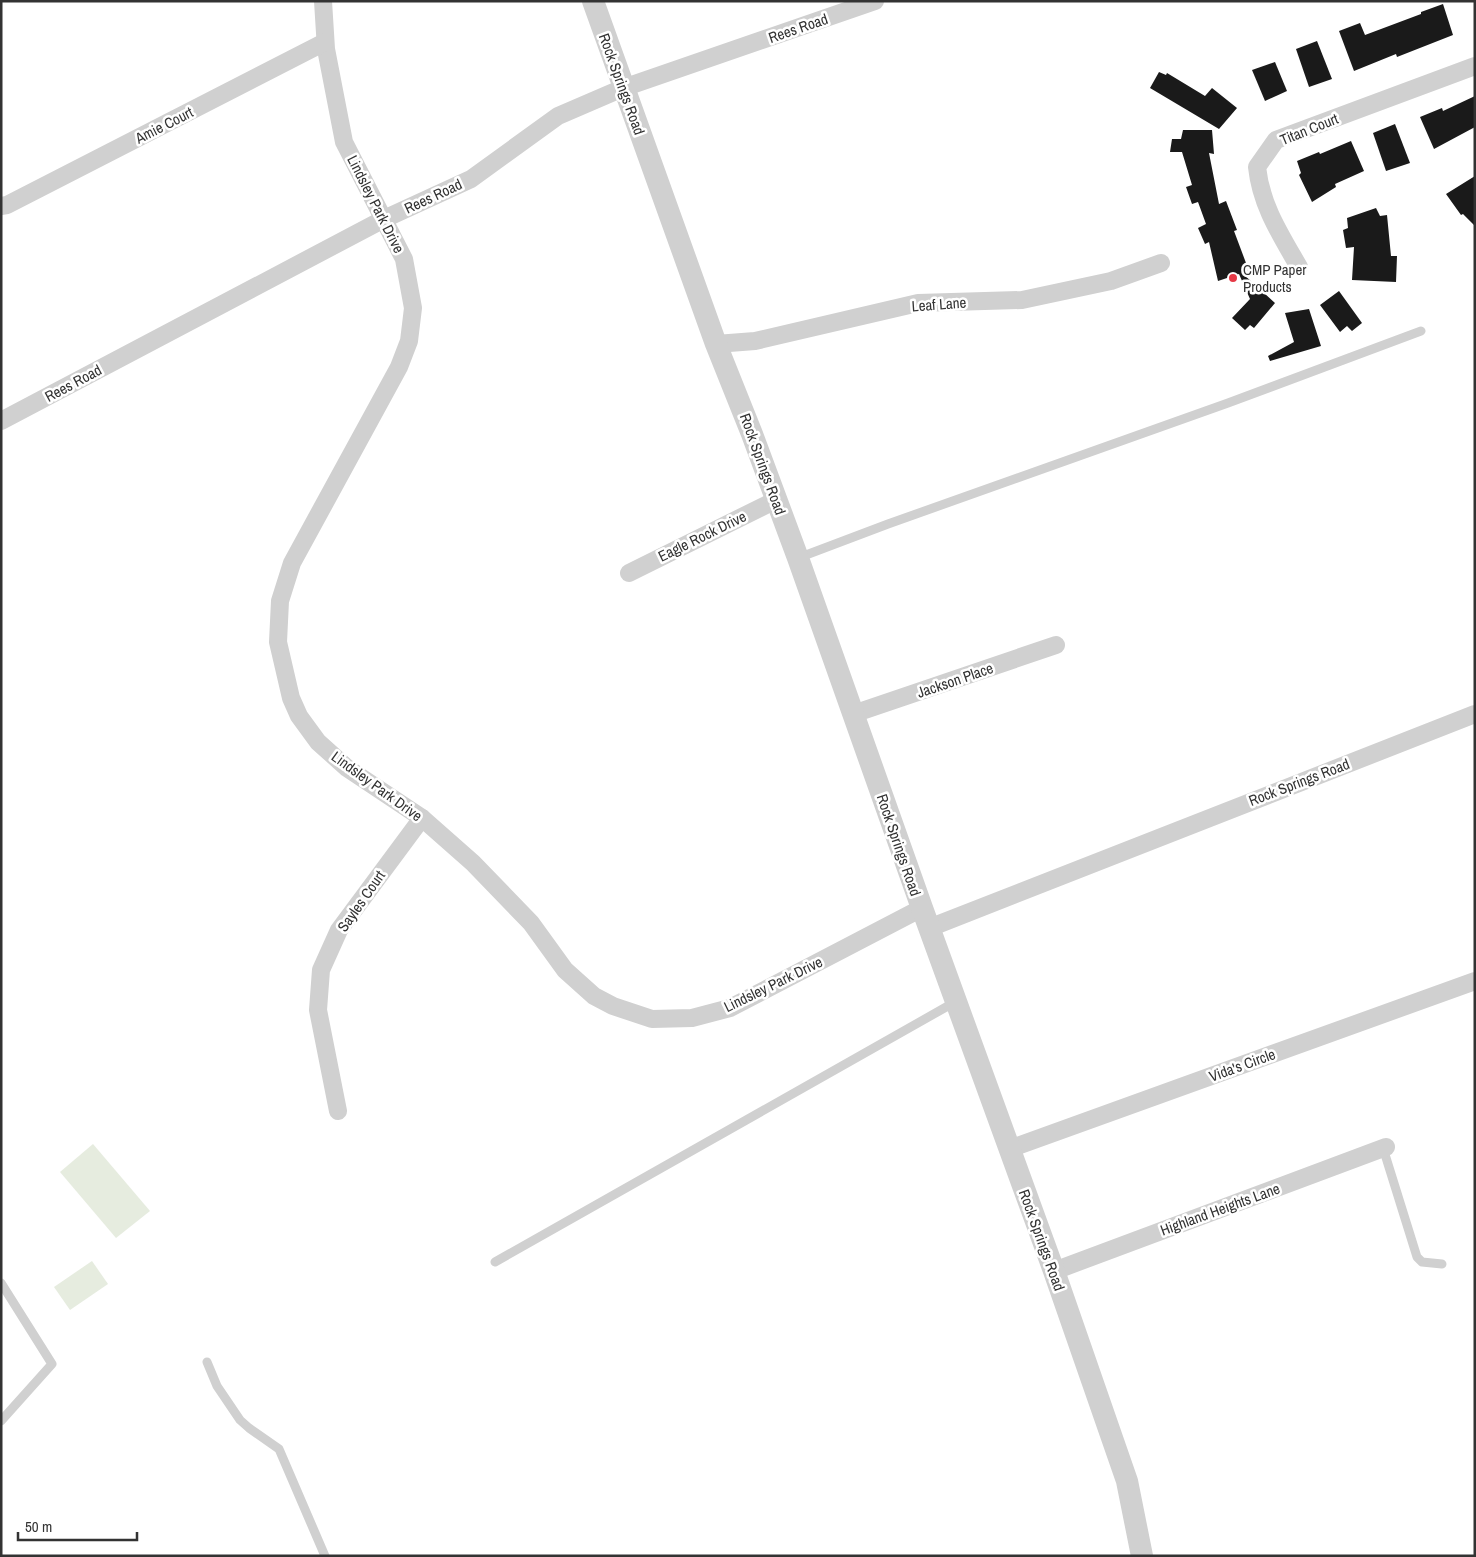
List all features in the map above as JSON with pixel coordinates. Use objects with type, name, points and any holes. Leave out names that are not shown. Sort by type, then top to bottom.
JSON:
[{"type":"street","name":"Lindsley Park Drive","points":[[323,1],[325,42],[344,142],[404,259],[413,308],[409,341],[399,367],[292,563],[280,601],[278,642],[290,698],[299,716],[318,742],[347,768],[422,818],[473,863],[532,923],[565,970],[594,996],[607,1003],[652,1019],[692,1018],[730,1008],[925,918]]},
{"type":"street","name":"Rock Springs Road","points":[[593,1],[716,344],[798,558],[955,1002],[1054,1271],[1127,1482],[1142,1556]]},
{"type":"street","name":"Rees Road","points":[[1,421],[384,218],[470,179],[558,116],[623,88],[875,1]]},
{"type":"street","name":"Amie Court","points":[[1,206],[7,205],[325,42]]},
{"type":"street","name":"Titan Court","points":[[1299,267],[1268,211],[1259,185],[1257,167],[1276,140],[1475,66]]},
{"type":"street","name":"Leaf Lane","points":[[716,344],[755,342],[918,303],[1022,300],[1111,281],[1161,263]]},
{"type":"street","name":"Eagle Rock Drive","points":[[629,573],[776,500]]},
{"type":"street","name":"Jackson Place","points":[[853,714],[1056,646]]},
{"type":"street","name":"Rock Springs Road","points":[[925,918],[1475,714]]},
{"type":"street","name":"Sayles Court","points":[[338,1112],[318,1010],[321,970],[339,930],[422,818]]},
{"type":"street","name":"Vida's Circle","points":[[1009,1149],[1475,981]]},
{"type":"street","name":"Highland Heights Lane","points":[[1054,1271],[1385,1148]]},
{"type":"lane","points":[[798,558],[1228,403],[1421,331]]},
{"type":"lane","points":[[495,1262],[955,1002]]},
{"type":"lane","points":[[1385,1148],[1417,1257],[1422,1262],[1442,1264]]},
{"type":"lane","points":[[1,1284],[52,1364],[1,1421]]},
{"type":"lane","points":[[207,1362],[217,1386],[240,1420],[279,1449],[325,1556]]},
{"type":"shaded area","points":[[93,1144],[150,1211],[116,1238],[60,1172]]},
{"type":"shaded area","points":[[92,1261],[108,1284],[70,1310],[54,1287]]},
{"type":"building","points":[[1443,4],[1453,35],[1397,57],[1396,54],[1354,71],[1339,31],[1360,23],[1365,35]]},
{"type":"building","points":[[1317,41],[1332,79],[1309,87],[1296,49]]},
{"type":"building","points":[[1275,62],[1287,91],[1265,101],[1252,70]]},
{"type":"building","points":[[1159,72],[1166,75],[1167,73],[1205,96],[1212,88],[1237,108],[1219,129],[1150,88]]},
{"type":"building","points":[[1475,96],[1475,127],[1434,149],[1420,117],[1442,108],[1443,111]]},
{"type":"building","points":[[1395,124],[1410,163],[1386,171],[1373,133]]},
{"type":"building","points":[[1183,130],[1212,130],[1214,154],[1209,153],[1219,204],[1226,201],[1237,230],[1234,231],[1249,271],[1242,273],[1275,303],[1254,328],[1250,325],[1245,330],[1232,318],[1250,299],[1239,274],[1218,281],[1209,242],[1205,244],[1198,228],[1206,224],[1198,202],[1192,204],[1186,187],[1192,185],[1182,152],[1170,152],[1172,139],[1181,139]]},
{"type":"building","points":[[1351,141],[1364,171],[1335,184],[1336,187],[1312,202],[1299,175],[1301,173],[1297,161]]},
{"type":"building","points":[[1475,176],[1475,226],[1463,214],[1461,215],[1446,194]]},
{"type":"building","points":[[1376,208],[1380,216],[1387,215],[1391,256],[1397,256],[1396,282],[1352,280],[1354,247],[1346,248],[1343,230],[1348,228],[1347,218]]},
{"type":"building","points":[[1339,291],[1362,323],[1352,331],[1347,326],[1340,332],[1320,305]]},
{"type":"building","points":[[1309,309],[1321,346],[1270,361],[1268,356],[1294,342],[1285,313]]},
{"type":"place","name":"CMP Paper Products","points":[[1233,278]]}]
